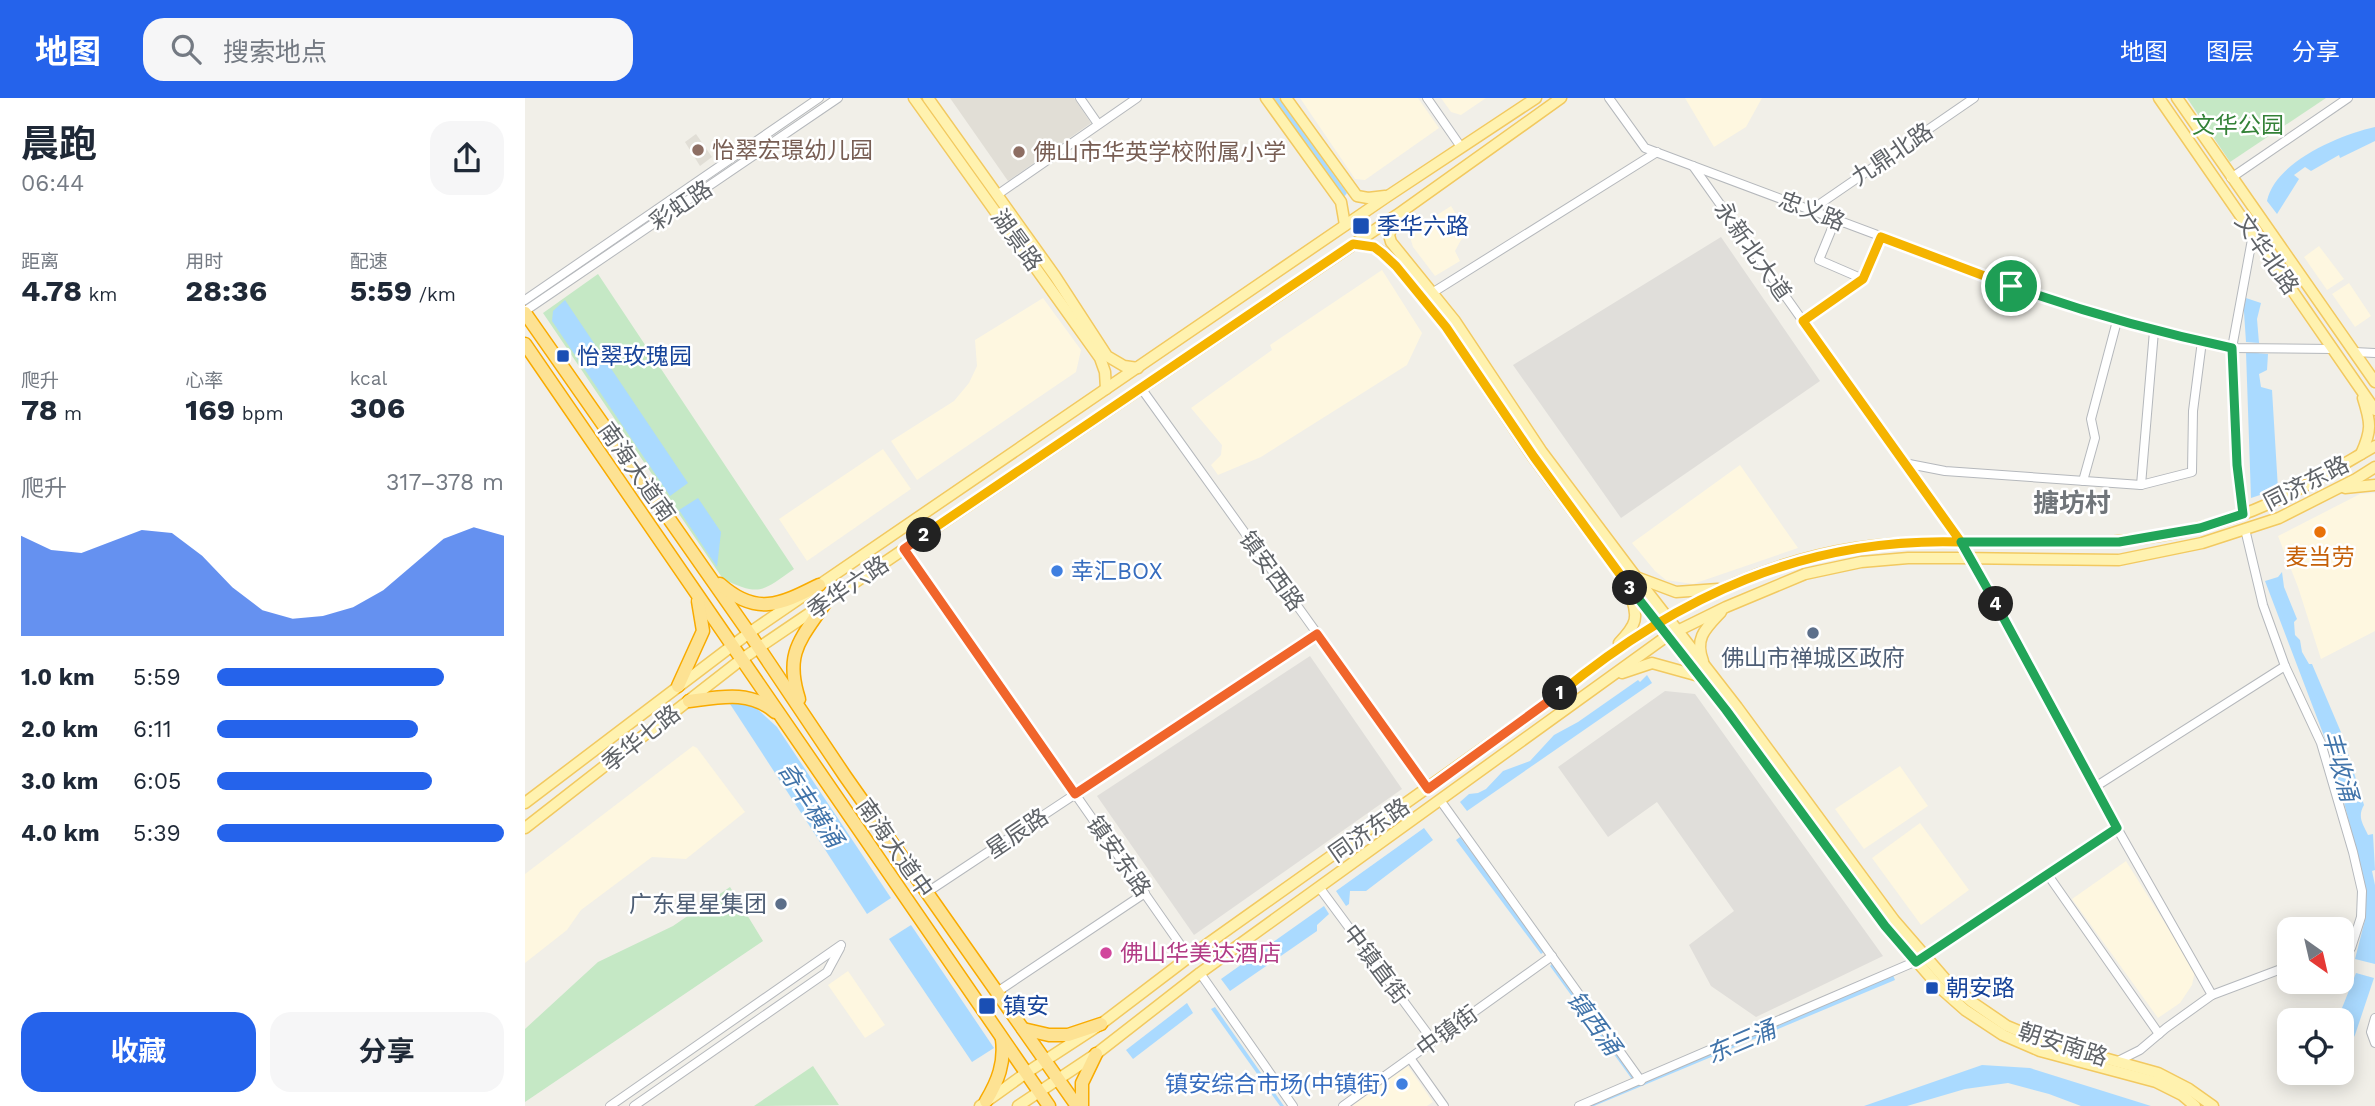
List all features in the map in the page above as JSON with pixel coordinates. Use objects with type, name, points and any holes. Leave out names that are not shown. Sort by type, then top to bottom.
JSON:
[{"type":"highway","name":"南海大道南","points":[[525,312],[748,633]]},
{"type":"highway","name":"南海大道南","points":[[525,344],[732,644]]},
{"type":"highway","points":[[706,572],[728,592],[750,603],[781,604],[819,585]]},
{"type":"highway","points":[[678,686],[703,631],[701,609],[695,590]]},
{"type":"highway","points":[[803,713],[794,685],[792,664],[795,651],[825,603]]},
{"type":"highway","name":"南海大道中","points":[[748,633],[926,893],[1079,1106]]},
{"type":"highway","name":"南海大道中","points":[[732,644],[1049,1106]]},
{"type":"highway","points":[[689,701],[736,696],[755,700],[768,706],[787,722]]},
{"type":"highway","points":[[835,793],[852,787]]},
{"type":"highway","points":[[1023,1029],[1049,1035],[1068,1035],[1101,1024]]},
{"type":"highway","points":[[983,1104],[1000,1073],[1004,1053],[1002,1038]]},
{"type":"highway","points":[[1079,1106],[1083,1083],[1096,1054]]},
{"type":"main road","name":"湖景路","points":[[914,98],[1100,358],[1105,372],[1106,389]]},
{"type":"main road","name":"湖景路","points":[[928,98],[1055,276],[1107,356],[1124,366],[1138,368]]},
{"type":"main road","points":[[1266,98],[1338,198],[1343,203],[1350,203],[1353,199],[1352,191]]},
{"type":"main road","points":[[1286,98],[1357,196],[1388,196]]},
{"type":"main road","name":"季华六路","points":[[732,644],[1345,225],[1536,98]]},
{"type":"main road","name":"季华六路","points":[[758,648],[1397,215],[1561,98]]},
{"type":"main road","name":"文华北路","points":[[2159,98],[2375,410]]},
{"type":"main road","name":"文华北路","points":[[2177,98],[2374,381]]},
{"type":"main road","points":[[1338,198],[1345,225]]},
{"type":"main road","name":"朝安南路","points":[[1397,215],[1389,235],[1391,242],[1455,321],[1631,580]]},
{"type":"main road","name":"朝安南路","points":[[1353,244],[1374,247],[1382,253],[1446,327],[1534,457],[1703,673],[1737,707],[1921,960],[1965,1010],[2003,1035],[2062,1057],[2156,1082],[2182,1095],[2195,1106]]},
{"type":"main road","points":[[2360,388],[2370,428],[2370,435],[2361,454]]},
{"type":"main road","name":"同济东路","points":[[983,1104],[1101,1024],[1189,957],[1544,705],[1607,656],[1661,620],[1721,589],[1799,560],[1856,548],[1961,542],[2119,542],[2200,528],[2270,504],[2375,446]]},
{"type":"main road","name":"同济东路","points":[[1018,1106],[1096,1054],[1200,973],[1671,633],[1726,607],[1805,574],[1861,562],[1908,558],[2119,560],[2202,543],[2279,518],[2375,467]]},
{"type":"main road","points":[[2335,490],[2375,485]]},
{"type":"main road","points":[[1607,656],[1636,621],[1631,580],[1676,592],[1704,588],[1721,589]]},
{"type":"main road","points":[[1604,681],[1652,663],[1703,673],[1699,643],[1702,631],[1726,607]]},
{"type":"main road","name":"季华七路","points":[[525,803],[732,644]]},
{"type":"main road","name":"季华七路","points":[[525,828],[758,648]]},
{"type":"main road","name":"朝安南路","points":[[1921,960],[1972,1002],[2007,1026],[2043,1041],[2158,1073],[2189,1088],[2213,1106]]},
{"type":"street","name":"彩虹路","points":[[558,284],[819,98]]},
{"type":"street","name":"彩虹路","points":[[525,312],[531,300],[838,98]]},
{"type":"street","points":[[1080,98],[1098,124]]},
{"type":"street","points":[[997,194],[1137,98]]},
{"type":"street","points":[[1427,98],[1461,147]]},
{"type":"street","name":"忠义路","points":[[1609,98],[1645,148],[2075,309],[2154,331],[2234,348],[2333,349]]},
{"type":"street","name":"九鼎北路","points":[[1811,210],[1974,98]]},
{"type":"street","points":[[2231,178],[2348,98]]},
{"type":"street","points":[[1432,293],[1657,152]]},
{"type":"street","name":"永新北大道","points":[[1693,166],[1961,542],[2117,828],[2212,995]]},
{"type":"street","points":[[1835,221],[1818,260],[1863,279]]},
{"type":"street","points":[[2243,514],[2237,465],[2234,348],[2253,234]]},
{"type":"street","points":[[1803,321],[1863,279],[1881,237]]},
{"type":"street","points":[[2083,481],[2095,438],[2091,419],[2117,321]]},
{"type":"street","points":[[2141,485],[2154,331]]},
{"type":"street","points":[[1904,463],[1945,471],[2141,485],[2192,472],[2193,411],[2202,341]]},
{"type":"street","points":[[2354,352],[2375,353]]},
{"type":"street","name":"镇安西路","points":[[1140,388],[1428,789]]},
{"type":"street","points":[[2245,529],[2263,605],[2284,666],[2321,743],[2353,852],[2362,891],[2361,916],[2354,938]]},
{"type":"street","name":"镇安东路","points":[[904,549],[1189,957]]},
{"type":"street","name":"星辰路","points":[[926,893],[1317,634]]},
{"type":"street","points":[[2095,787],[2284,666]]},
{"type":"street","points":[[1440,800],[1641,1081]]},
{"type":"street","points":[[1579,1106],[1921,960],[2117,828]]},
{"type":"street","points":[[2047,875],[2159,1034]]},
{"type":"street","name":"中镇直街","points":[[1319,887],[1433,1041]]},
{"type":"street","points":[[997,992],[1145,893]]},
{"type":"street","points":[[610,1106],[841,946],[827,972],[634,1106]]},
{"type":"street","name":"中镇街","points":[[1343,1106],[1552,956]]},
{"type":"street","points":[[2116,1062],[2140,1050],[2212,995],[2277,971]]},
{"type":"street","points":[[1200,973],[1293,1106]]},
{"type":"street","points":[[2375,1018],[2371,1032],[2375,1043]]},
{"type":"street","points":[[1410,1058],[1444,1106]]},
{"type":"shaded area","name":"佛山市华英学校附属小学","points":[[950,98],[1074,98],[1091,123],[1008,181]]},
{"type":"shaded area","points":[[1300,98],[1418,98],[1439,128],[1365,180],[1355,179]]},
{"type":"shaded area","points":[[1441,98],[1486,98],[1461,115],[1451,112]]},
{"type":"shaded area","points":[[1685,98],[1762,98],[1746,127],[1714,147]]},
{"type":"shaded area","name":"怡翠宏璟幼儿园","points":[[696,134],[712,157],[700,166],[685,142]]},
{"type":"shaded area","points":[[1451,206],[1469,235],[1461,240],[1455,251],[1460,261],[1435,276],[1413,247],[1410,237],[1417,228]]},
{"type":"shaded area","points":[[1721,237],[1820,381],[1621,518],[1513,365]]},
{"type":"shaded area","points":[[2319,246],[2344,279],[2327,290],[2304,257]]},
{"type":"shaded area","points":[[1382,270],[1422,333],[1407,365],[1261,457],[1218,475],[1211,465],[1221,455],[1222,445],[1191,408],[1272,350],[1270,345]]},
{"type":"shaded area","points":[[2349,283],[2371,316],[2355,327],[2332,294]]},
{"type":"shaded area","points":[[1043,298],[1081,350],[1076,372],[917,480],[891,441],[954,401],[969,383],[977,366],[975,340]]},
{"type":"shaded area","points":[[883,449],[911,489],[807,561],[779,519]]},
{"type":"shaded area","points":[[1740,465],[1798,548],[1693,584],[1666,580],[1632,543]]},
{"type":"shaded area","points":[[2375,493],[2375,631],[2321,659],[2278,536],[2360,494]]},
{"type":"shaded area","points":[[1310,656],[1402,789],[1194,935],[1097,796]]},
{"type":"shaded area","points":[[1665,691],[1695,694],[1883,956],[1756,1017],[1711,986],[1689,945],[1734,911],[1657,802],[1608,837],[1558,767]]},
{"type":"shaded area","points":[[693,746],[745,812],[686,859],[652,857],[581,910],[567,930],[525,963],[525,874]]},
{"type":"shaded area","points":[[1900,766],[1928,806],[1864,849],[1835,809]]},
{"type":"shaded area","points":[[1920,823],[1969,890],[1921,925],[1872,858]]},
{"type":"shaded area","points":[[2126,861],[2195,971],[2192,985],[2180,1003],[2158,1018],[2072,899]]},
{"type":"shaded area","points":[[848,971],[885,1025],[865,1038],[828,985]]},
{"type":"shaded area","name":"镇安综合市场(中镇街)","points":[[1408,1066],[1433,1102],[1427,1106],[1352,1106]]},
{"type":"green space","name":"文华公园","points":[[2187,98],[2326,98],[2230,162]]},
{"type":"green space","points":[[598,274],[794,569],[767,587],[754,590],[723,579],[543,313]]},
{"type":"green space","points":[[730,887],[763,941],[525,1102],[525,1029],[598,962],[673,926]]},
{"type":"green space","points":[[813,1066],[839,1105],[754,1106]]},
{"type":"water","points":[[1273,98],[1279,98],[1347,193],[1344,197]]},
{"type":"water","points":[[2375,127],[2375,141],[2340,158],[2339,155],[2311,171],[2305,167],[2294,175],[2299,179],[2277,214],[2267,201],[2272,187],[2282,174],[2311,152],[2344,136]]},
{"type":"water","points":[[2243,297],[2261,303],[2257,319],[2259,343],[2246,342]]},
{"type":"water","points":[[565,300],[688,483],[670,496],[552,321],[553,311]]},
{"type":"water","points":[[2246,352],[2268,354],[2267,370],[2259,374],[2261,387],[2272,390],[2278,489],[2251,498]]},
{"type":"water","points":[[698,498],[721,532],[717,567],[679,510]]},
{"type":"water","name":"丰收涌","points":[[2282,572],[2284,587],[2297,619],[2294,622],[2295,635],[2300,640],[2302,652],[2309,664],[2312,664],[2343,737],[2364,805],[2361,820],[2368,835],[2373,834],[2375,964],[2355,959],[2366,916],[2363,875],[2332,757],[2265,581],[2278,577]]},
{"type":"water","points":[[1647,675],[1652,683],[1467,811],[1460,802],[1469,794],[1486,789],[1503,771],[1530,761],[1554,735]]},
{"type":"water","name":"奇丰横涌","points":[[742,702],[753,705],[777,727],[891,898],[867,914],[730,704]]},
{"type":"water","points":[[1424,828],[1433,840],[1366,891],[1350,891],[1349,904],[1346,906],[1336,891]]},
{"type":"water","points":[[1460,837],[1545,951],[1541,954],[1456,840]]},
{"type":"water","points":[[1324,906],[1329,914],[1317,925],[1317,931],[1230,991],[1221,979]]},
{"type":"water","points":[[911,925],[994,1048],[972,1062],[889,939]]},
{"type":"water","name":"镇西涌","points":[[1553,963],[1639,1081],[1634,1082],[1550,966]]},
{"type":"water","points":[[2356,973],[2374,978],[2354,1037],[2354,1008],[2342,1008],[2348,994],[2354,994]]},
{"type":"water","name":"东三涌","points":[[1893,975],[1895,980],[1594,1106],[1583,1106]]},
{"type":"water","points":[[1187,1003],[1193,1013],[1133,1059],[1126,1050]]},
{"type":"water","points":[[1215,1007],[1284,1106],[1280,1106],[1211,1009]]},
{"type":"water","points":[[1982,1065],[2030,1068],[2151,1106],[2081,1106],[2008,1083],[1965,1089],[1907,1106],[1864,1106]]},
{"type":"place","name":"怡翠宏璟幼儿园","points":[[698,150]]},
{"type":"place","name":"佛山市华英学校附属小学","points":[[1019,152]]},
{"type":"place","name":"季华六路","points":[[1361,226]]},
{"type":"place","name":"怡翠玫瑰园","points":[[563,356]]},
{"type":"place","name":"麦当劳","points":[[2320,532]]},
{"type":"place","name":"幸汇BOX","points":[[1057,571]]},
{"type":"place","name":"佛山市禅城区政府","points":[[1813,633]]},
{"type":"place","name":"广东星星集团","points":[[781,904]]},
{"type":"place","name":"佛山华美达酒店","points":[[1106,953]]},
{"type":"place","name":"朝安路","points":[[1932,988]]},
{"type":"place","name":"镇安","points":[[987,1006]]},
{"type":"place","name":"镇安综合市场(中镇街)","points":[[1402,1084]]},
{"type":"district","name":"搪坊村","points":[[2072,503]]},
{"type":"route","points":[[2011,286],[1881,237],[1863,279],[1803,321],[1961,542],[1856,548],[1799,560],[1721,589],[1666,617],[1657,623],[1593,666],[1428,789],[1317,634],[1075,794],[904,549],[1353,244],[1374,247],[1396,266],[1446,327],[1580,520],[1657,623],[1726,710],[1885,926],[1916,962],[2117,828],[1961,542],[2119,542],[2200,528],[2243,514],[2237,465],[2232,348],[2154,331],[2075,309],[2011,286]]}]
